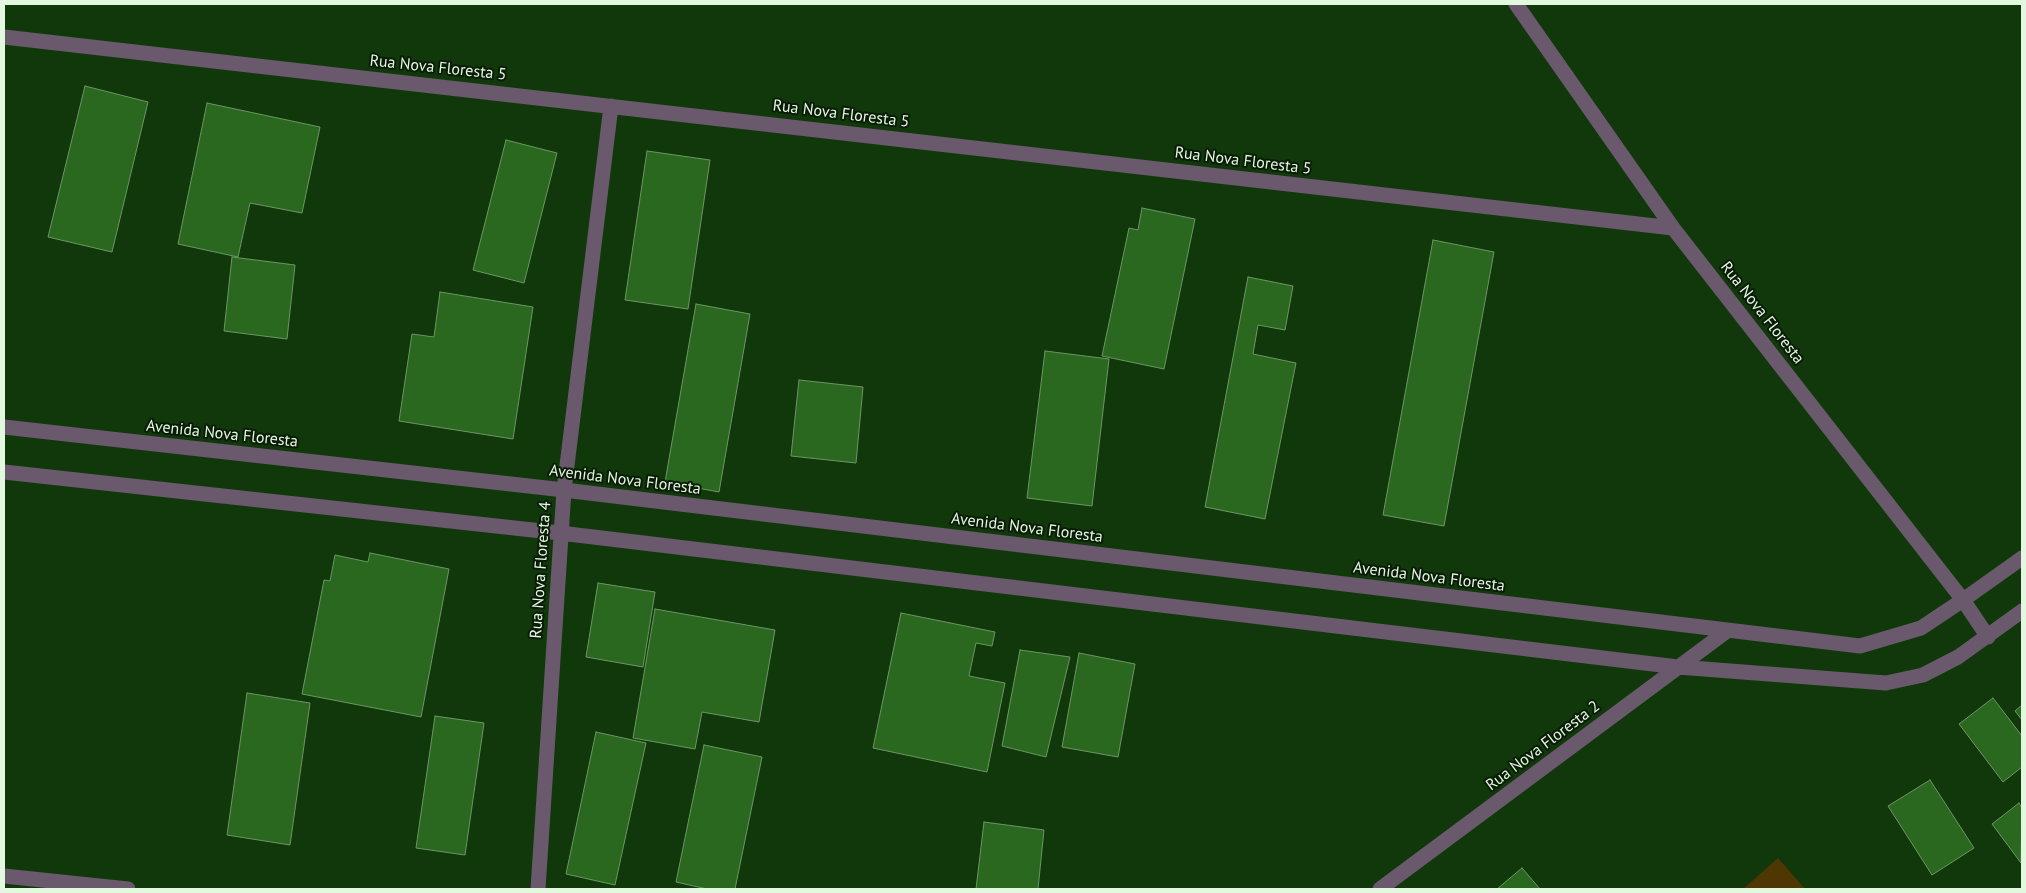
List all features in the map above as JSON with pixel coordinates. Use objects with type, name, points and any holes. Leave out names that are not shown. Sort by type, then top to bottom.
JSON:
[{"type":"street","name":"Rua Nova Floresta","points":[[1516,4],[1673,228],[1963,600],[1988,637]]},
{"type":"street","name":"Rua Nova Floresta 5","points":[[4,37],[1673,228]]},
{"type":"street","name":"Rua Nova Floresta 4","points":[[538,889],[560,533],[610,106]]},
{"type":"street","name":"Avenida Nova Floresta","points":[[4,427],[564,490],[1860,646],[1921,628],[2022,558]]},
{"type":"street","points":[[4,472],[560,533],[1678,667],[1886,683],[1923,675],[1958,657],[2022,611]]},
{"type":"street","name":"Rua Nova Floresta 2","points":[[1380,889],[1727,631]]},
{"type":"street","points":[[4,876],[128,889]]},
{"type":"shaded area","points":[[1778,858],[1805,889],[1743,889]]},
{"type":"building","points":[[85,86],[148,102],[112,252],[48,237]]},
{"type":"building","points":[[207,103],[320,127],[302,213],[250,203],[238,257],[178,244]]},
{"type":"building","points":[[506,140],[557,153],[524,283],[473,270]]},
{"type":"building","points":[[647,151],[710,160],[688,309],[625,300]]},
{"type":"building","points":[[1142,208],[1195,219],[1164,369],[1102,356],[1129,228],[1138,230]]},
{"type":"building","points":[[1433,240],[1494,252],[1444,526],[1383,515]]},
{"type":"building","points":[[232,257],[295,265],[287,339],[224,331]]},
{"type":"building","points":[[1248,277],[1293,286],[1285,330],[1258,325],[1253,354],[1296,363],[1265,519],[1205,507]]},
{"type":"building","points":[[440,292],[533,307],[513,439],[399,421],[412,334],[434,337]]},
{"type":"building","points":[[696,304],[750,314],[719,492],[665,482]]},
{"type":"building","points":[[1045,351],[1109,359],[1092,506],[1027,498]]},
{"type":"building","points":[[799,380],[863,387],[856,463],[791,456]]},
{"type":"building","points":[[370,553],[449,569],[421,717],[302,694],[324,580],[330,581],[335,555],[368,562]]},
{"type":"building","points":[[598,583],[655,592],[643,667],[586,657]]},
{"type":"building","points":[[655,609],[775,630],[759,722],[702,712],[695,749],[633,738]]},
{"type":"building","points":[[901,613],[995,632],[992,646],[976,643],[969,676],[1005,683],[987,772],[873,748]]},
{"type":"building","points":[[1020,650],[1070,657],[1046,757],[1002,746]]},
{"type":"building","points":[[1079,653],[1135,664],[1118,757],[1062,747]]},
{"type":"building","points":[[247,693],[310,703],[290,845],[227,835]]},
{"type":"building","points":[[1993,698],[2022,736],[2022,767],[2003,782],[1959,724]]},
{"type":"building","points":[[2022,705],[2022,720],[2015,711]]},
{"type":"building","points":[[435,716],[484,723],[465,855],[416,848]]},
{"type":"building","points":[[596,732],[646,743],[615,885],[566,874]]},
{"type":"building","points":[[704,745],[762,757],[735,889],[707,889],[676,882]]},
{"type":"building","points":[[1930,780],[1974,848],[1932,875],[1888,806]]},
{"type":"building","points":[[2019,803],[2022,808],[2021,863],[1992,824]]},
{"type":"building","points":[[984,822],[1044,830],[1038,889],[976,889]]},
{"type":"building","points":[[1522,868],[1540,889],[1497,889]]}]
